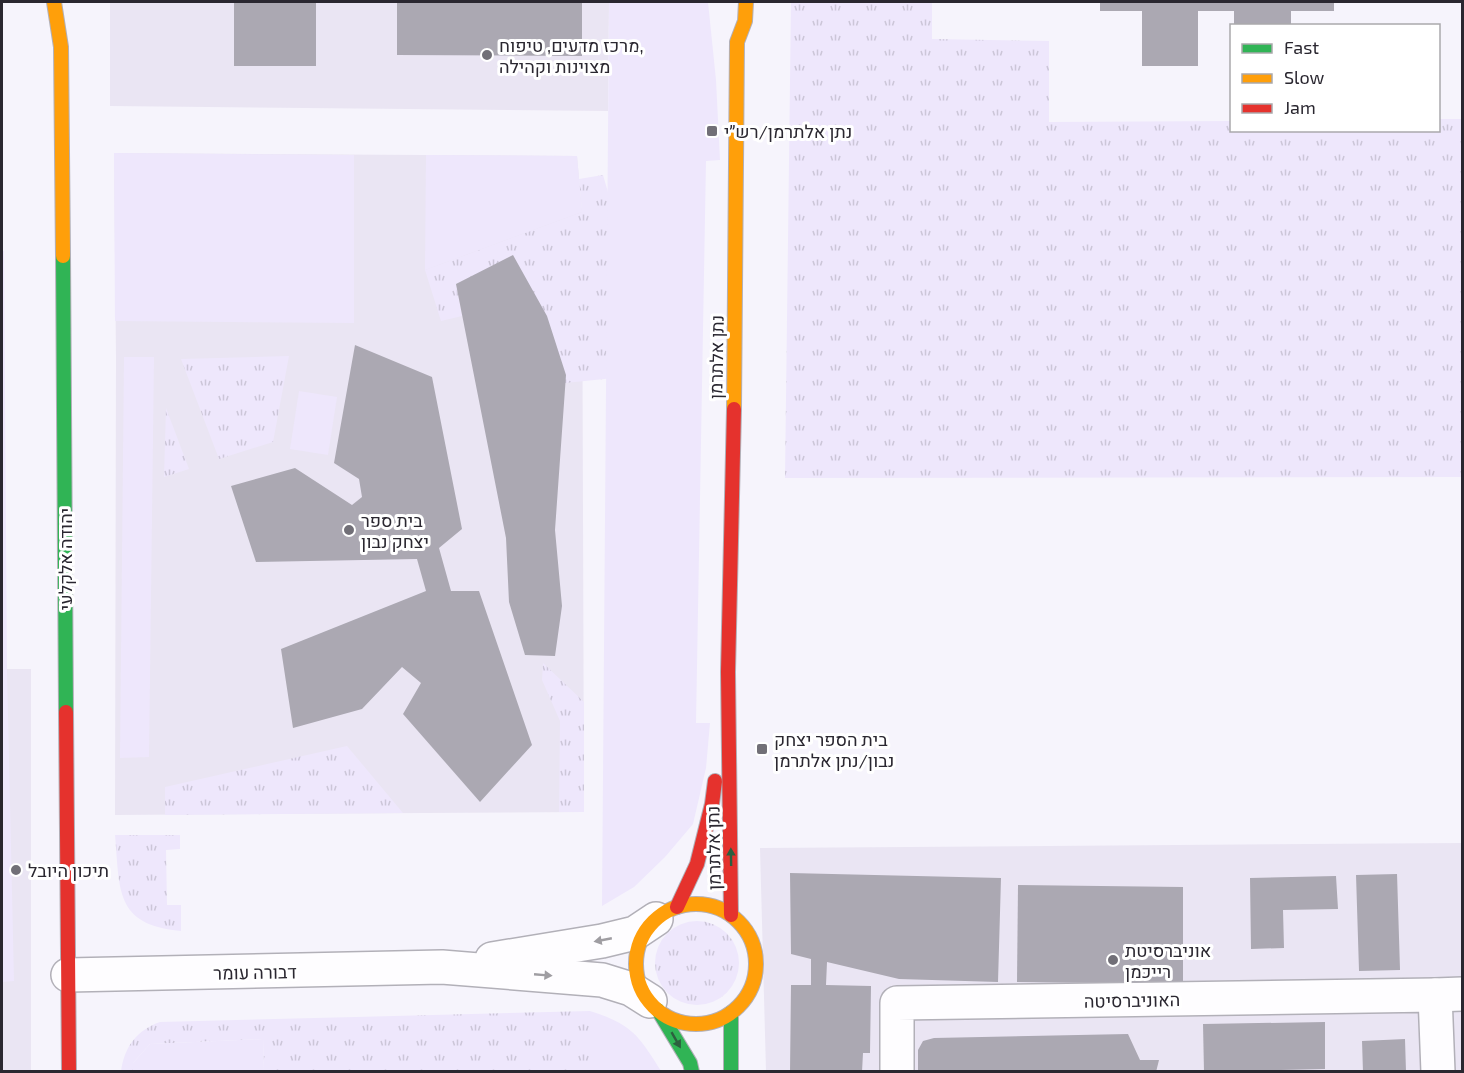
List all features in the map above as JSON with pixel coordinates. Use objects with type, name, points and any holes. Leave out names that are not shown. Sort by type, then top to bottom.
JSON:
[{"type":"street","name":"יהודה אלקלעי","points":[[54,2],[61,46],[69,1071]]},
{"type":"street","name":"יהודה אלקלעי","points":[[61,46],[70,15],[71,2]]},
{"type":"street","name":"נתן אלתרמן","points":[[731,915],[728,672],[733,497],[737,42],[745,21],[746,2]]},
{"type":"street","name":"נתן אלתרמן","points":[[728,23],[737,42]]},
{"type":"street","name":"נתן אלתרמן","points":[[667,913],[698,864],[712,804],[728,672]]},
{"type":"street","points":[[654,1006],[668,1017],[701,1024],[731,1013],[743,1001],[751,988],[756,964],[751,940],[743,927],[731,915],[705,904],[691,904],[667,913],[647,930],[640,944],[637,959],[639,981],[654,1006],[690,1063],[692,1071]]},
{"type":"street","name":"דבורה עומר","points":[[442,967],[634,933],[667,913]]},
{"type":"street","name":"דבורה עומר","points":[[68,975],[442,967],[603,980],[631,989],[654,1006]]},
{"type":"street","name":"האוניברסיטה","points":[[897,1071],[897,1004],[1449,994],[1437,1071]]},
{"type":"street","points":[[731,1013],[731,1071]]},
{"type":"shaded area","points":[[110,2],[609,2],[608,111],[110,106]]},
{"type":"shaded area","name":"בית ספר יצחק נבון","points":[[114,153],[577,156],[582,212],[584,812],[115,815]]},
{"type":"shaded area","name":"תיכון היובל","points":[[2,669],[31,669],[31,1071],[2,1071]]},
{"type":"shaded area","name":"אוניברסיטת רייכמן","points":[[1462,843],[1462,1071],[766,1071],[760,848]]},
{"type":"green space","points":[[609,2],[708,2],[716,80],[720,160],[706,161],[696,723],[710,723],[706,768],[693,824],[665,857],[634,887],[602,906]]},
{"type":"green space","points":[[791,2],[932,2],[932,39],[1049,41],[1049,122],[1230,121],[1230,132],[1440,132],[1440,119],[1462,119],[1462,477],[785,478]]},
{"type":"green space","points":[[114,153],[354,155],[354,323],[115,321]]},
{"type":"green space","points":[[426,155],[577,156],[582,212],[425,270]]},
{"type":"green space","points":[[603,175],[610,199],[624,377],[565,383],[513,256],[456,284],[462,316],[441,321],[425,270],[582,212],[579,179]]},
{"type":"green space","points":[[2,251],[4,251],[7,669],[14,981],[2,982]]},
{"type":"green space","points":[[289,356],[273,442],[219,459],[181,359]]},
{"type":"green space","points":[[124,357],[154,357],[149,757],[120,758]]},
{"type":"green space","points":[[299,391],[337,397],[328,455],[290,449]]},
{"type":"green space","points":[[166,408],[189,469],[164,477]]},
{"type":"green space","points":[[543,663],[584,702],[584,812],[559,812],[560,721],[542,680]]},
{"type":"green space","points":[[347,746],[403,813],[165,815],[165,787]]},
{"type":"green space","points":[[115,835],[180,835],[180,849],[166,850],[167,905],[181,905],[181,931],[143,921],[132,912],[120,888]]},
{"type":"green space","points":[[697,921],[713,924],[732,940],[739,963],[736,979],[720,998],[697,1005],[681,1002],[662,986],[655,963],[658,947],[674,928]]},
{"type":"green space","points":[[590,1011],[590,1071],[264,1071],[263,1039],[150,1044],[133,1063],[133,1071],[121,1072],[125,1055],[133,1041],[152,1025],[160,1022]]},
{"type":"green space","points":[[590,1011],[625,1026],[640,1040],[661,1071],[590,1071]]},
{"type":"green space","points":[[263,1039],[264,1071],[133,1071],[133,1063],[150,1044]]},
{"type":"building","points":[[234,2],[316,2],[316,66],[234,66]]},
{"type":"building","points":[[397,2],[582,2],[582,56],[397,55]]},
{"type":"building","points":[[1100,2],[1334,2],[1334,11],[1291,11],[1291,24],[1234,24],[1234,11],[1198,11],[1198,66],[1142,66],[1142,11],[1100,11]]},
{"type":"building","points":[[513,255],[547,316],[566,375],[555,530],[562,606],[555,656],[525,655],[509,602],[506,538],[456,284]]},
{"type":"building","points":[[355,345],[432,377],[462,529],[439,548],[451,591],[479,591],[532,745],[480,802],[403,714],[421,683],[402,667],[362,709],[293,728],[281,649],[426,591],[417,559],[256,562],[231,486],[295,468],[352,505],[362,497],[359,479],[334,463]]},
{"type":"building","points":[[790,873],[1001,878],[998,982],[899,979],[827,962],[826,985],[871,986],[870,1053],[863,1053],[862,1072],[790,1072],[791,985],[811,985],[811,959],[791,954]]},
{"type":"building","points":[[1397,874],[1400,970],[1359,971],[1356,875]]},
{"type":"building","points":[[1336,876],[1338,909],[1283,910],[1284,948],[1251,949],[1250,878]]},
{"type":"building","points":[[1018,885],[1183,887],[1183,984],[1017,982]]},
{"type":"building","points":[[1325,1022],[1325,1069],[1204,1072],[1203,1024]]},
{"type":"building","points":[[1128,1034],[1140,1060],[1159,1060],[1156,1072],[918,1072],[918,1050],[923,1041],[934,1038]]},
{"type":"building","points":[[1405,1039],[1406,1072],[1363,1072],[1362,1041]]},
{"type":"traffic: fast","points":[[63,256],[66,712]]},
{"type":"traffic: fast","points":[[658,1010],[690,1063],[692,1072]]},
{"type":"traffic: fast","points":[[731,1013],[731,1072]]},
{"type":"traffic: slow","points":[[54,2],[61,47],[63,256]]},
{"type":"traffic: slow","points":[[734,409],[737,42],[745,21],[746,2]]},
{"type":"traffic: slow","points":[[696,904],[719,909],[738,922],[751,941],[756,964],[751,987],[738,1006],[719,1019],[696,1024],[673,1019],[654,1006],[641,987],[636,964],[641,941],[654,922],[673,909],[696,904]]},
{"type":"traffic: jam","points":[[731,915],[728,672],[734,409]]},
{"type":"traffic: jam","points":[[66,712],[69,1072]]},
{"type":"traffic: jam","points":[[677,907],[697,864],[712,804],[715,781]]},
{"type":"place","name":"מרכז מדעים, טיפוח, מצוינות וקהילה","points":[[487,55]]},
{"type":"place","name":"נתן אלתרמן/רש״י","points":[[712,131]]},
{"type":"place","name":"בית ספר יצחק נבון","points":[[349,530]]},
{"type":"place","name":"בית הספר יצחק נבון/נתן אלתרמן","points":[[762,749]]},
{"type":"place","name":"תיכון היובל","points":[[16,870]]},
{"type":"place","name":"אוניברסיטת רייכמן","points":[[1113,960]]}]
